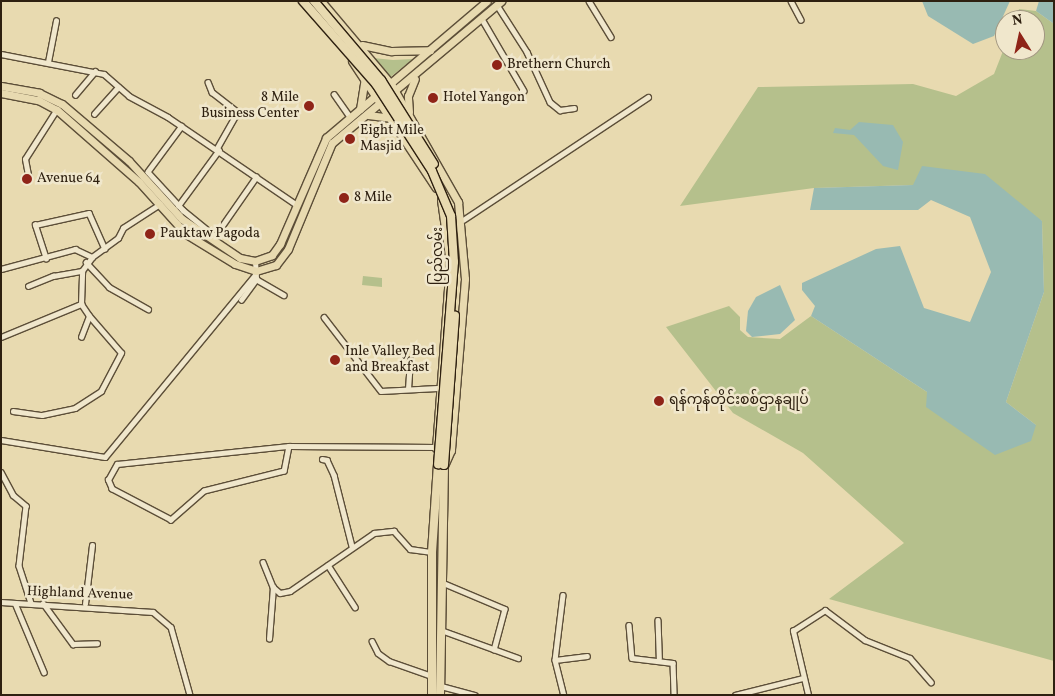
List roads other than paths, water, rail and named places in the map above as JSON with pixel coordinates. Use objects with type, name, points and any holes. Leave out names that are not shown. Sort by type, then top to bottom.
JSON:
[{"type":"highway","name":"ပြည်လမ်း","points":[[301,1],[376,84],[432,171],[451,216],[454,262],[441,466],[440,695]]},
{"type":"highway","name":"ပြည်လမ်း","points":[[314,1],[381,80],[437,170],[456,216],[459,260],[432,552],[432,695]]},
{"type":"main road","name":"ပြည်လမ်း","points":[[301,1],[348,56],[392,118],[435,186],[446,214],[450,264],[437,388],[436,447],[441,466]]},
{"type":"main road","points":[[321,1],[362,45],[391,84],[410,117]]},
{"type":"main road","points":[[1,86],[39,93],[110,151],[202,234],[256,262],[277,249],[318,152],[351,118],[487,1]]},
{"type":"main road","points":[[110,151],[158,206],[207,248],[256,275],[276,265],[283,256],[332,143],[396,94],[499,3]]},
{"type":"main road","points":[[362,45],[391,52],[430,50]]},
{"type":"main road","points":[[410,117],[408,96],[417,76]]},
{"type":"main road","points":[[359,112],[365,79]]},
{"type":"main road","points":[[1,93],[38,100],[58,107]]},
{"type":"main road","points":[[368,115],[392,118]]},
{"type":"main road","name":"ပြည်လမ်း","points":[[410,117],[458,202],[463,220],[465,279],[451,450],[441,466]]},
{"type":"main road","points":[[446,214],[463,220]]},
{"type":"street","points":[[589,1],[611,37]]},
{"type":"street","points":[[790,1],[801,20]]},
{"type":"street","points":[[499,3],[527,52],[550,102],[560,110],[574,108]]},
{"type":"street","points":[[482,19],[524,91]]},
{"type":"street","points":[[48,62],[56,21]]},
{"type":"street","points":[[348,56],[362,45]]},
{"type":"street","points":[[1,54],[95,71],[118,88],[182,126],[297,205]]},
{"type":"street","points":[[75,95],[95,71]]},
{"type":"street","points":[[178,206],[218,150],[238,112],[212,92],[208,82]]},
{"type":"street","points":[[94,114],[118,88]]},
{"type":"street","points":[[334,94],[351,118]]},
{"type":"street","points":[[463,220],[648,97]]},
{"type":"street","points":[[29,180],[25,159],[58,107]]},
{"type":"street","points":[[182,126],[148,172],[178,206],[215,236],[256,177]]},
{"type":"street","points":[[13,411],[42,414],[75,408],[101,391],[121,353],[81,304],[82,271],[86,262],[105,249],[124,228],[164,201]]},
{"type":"street","points":[[46,259],[35,225],[89,214],[105,249]]},
{"type":"street","points":[[1,269],[46,259],[75,249],[92,257]]},
{"type":"street","points":[[86,262],[109,287],[148,309]]},
{"type":"street","points":[[241,300],[256,275],[256,262]]},
{"type":"street","points":[[28,286],[53,276],[82,271]]},
{"type":"street","points":[[256,275],[284,295]]},
{"type":"street","points":[[1,440],[105,457],[256,275]]},
{"type":"street","points":[[1,337],[81,304]]},
{"type":"street","points":[[81,337],[89,316]]},
{"type":"street","points":[[324,317],[381,391],[437,388]]},
{"type":"street","points":[[408,390],[410,360]]},
{"type":"street","points":[[289,446],[284,471],[204,491],[171,520],[112,489],[108,480],[117,464],[289,446],[436,447]]},
{"type":"street","points":[[322,459],[327,460],[334,475],[352,546]]},
{"type":"street","points":[[1,472],[13,494],[26,506],[19,566],[31,603]]},
{"type":"street","points":[[273,587],[290,591],[352,546],[386,530],[410,549],[432,552]]},
{"type":"street","points":[[85,604],[92,545]]},
{"type":"street","points":[[263,562],[273,587],[269,638]]},
{"type":"street","points":[[328,565],[355,606]]},
{"type":"street","points":[[441,582],[505,609],[494,650]]},
{"type":"street","points":[[563,595],[555,660],[564,695]]},
{"type":"street","name":"Highland Avenue","points":[[1,602],[85,604],[148,609],[162,617],[171,627],[190,695]]},
{"type":"street","points":[[15,603],[44,672]]},
{"type":"street","points":[[43,603],[73,644],[97,643]]},
{"type":"street","points":[[808,695],[803,678],[795,628],[825,610],[865,640],[910,658],[931,682]]},
{"type":"street","points":[[658,620],[659,658]]},
{"type":"street","points":[[629,625],[632,658],[659,658],[672,662],[674,695]]},
{"type":"street","points":[[441,630],[518,658]]},
{"type":"street","points":[[372,641],[389,660],[432,676]]},
{"type":"street","points":[[555,660],[587,656]]},
{"type":"street","points":[[735,695],[803,678]]},
{"type":"street","points":[[441,686],[475,695]]},
{"type":"water","points":[[922,1],[1010,1],[1006,10],[995,10],[994,36],[973,44],[928,16]]},
{"type":"water","points":[[1039,1],[1054,1],[1054,24],[1045,18],[1045,10],[1036,10]]},
{"type":"water","points":[[859,122],[893,125],[903,142],[898,170],[883,166],[854,135],[833,133],[835,128],[850,130]]},
{"type":"water","points":[[922,166],[985,174],[1042,221],[1044,292],[1006,402],[1036,425],[1031,441],[995,455],[926,407],[927,392],[811,316],[815,306],[802,290],[802,283],[876,249],[900,246],[924,308],[970,322],[991,272],[970,217],[931,200],[918,210],[810,210],[814,188],[913,185]]},
{"type":"water","points":[[780,285],[795,320],[780,334],[752,337],[746,331],[748,311],[756,297]]},
{"type":"place","name":"Brethern Church","points":[[497,65]]},
{"type":"place","name":"Hotel Yangon","points":[[433,98]]},
{"type":"place","name":"8 Mile Business Center","points":[[309,106]]},
{"type":"place","name":"Eight Mile Masjid","points":[[350,139]]},
{"type":"place","name":"Avenue 64","points":[[27,179]]},
{"type":"place","name":"8 Mile","points":[[344,198]]},
{"type":"place","name":"Pauktaw Pagoda","points":[[150,234]]},
{"type":"place","name":"Inle Valley Bed and Breakfast","points":[[335,360]]},
{"type":"place","name":"ရန်ကုန်တိုင်းစစ်ဌာနချုပ်","points":[[659,401]]}]
